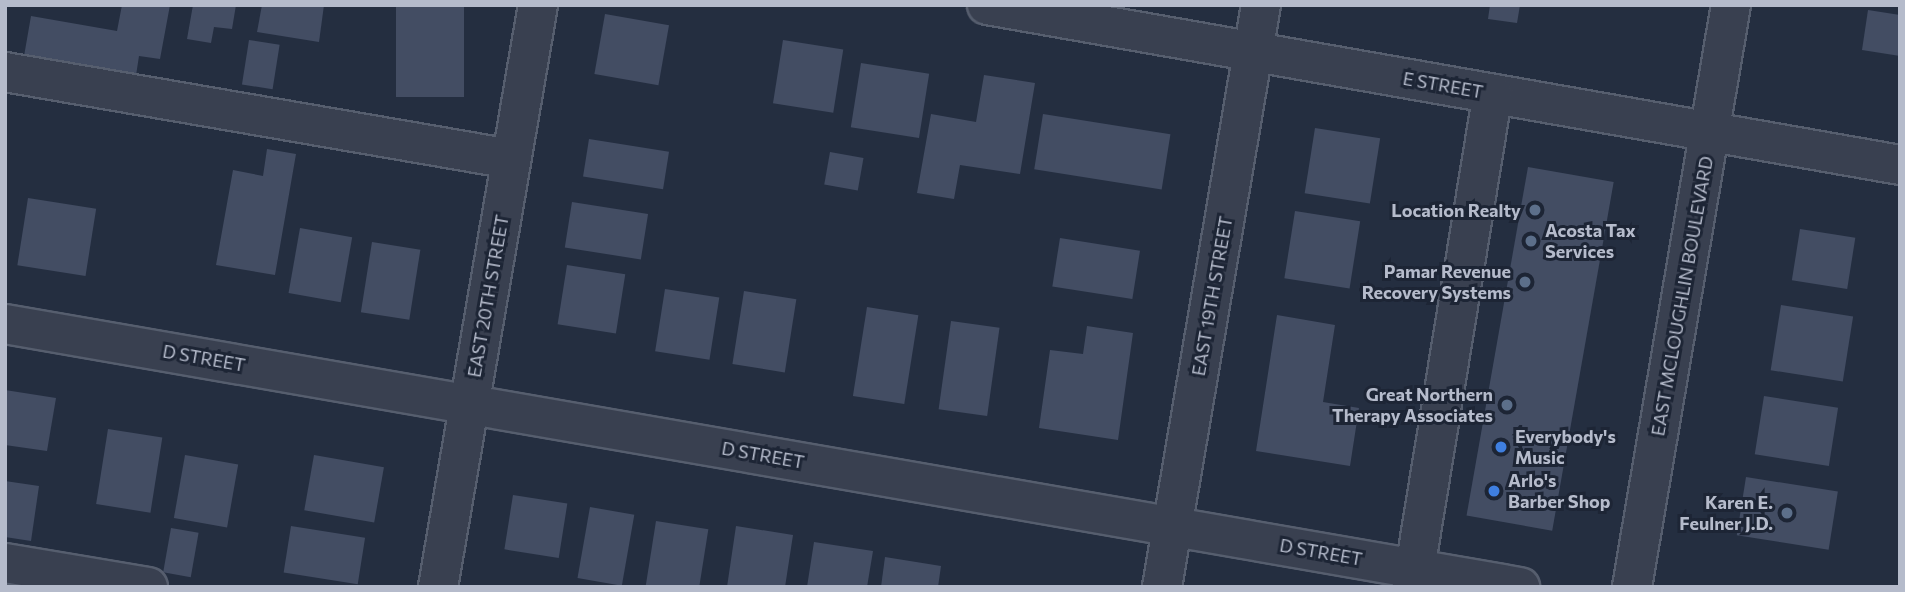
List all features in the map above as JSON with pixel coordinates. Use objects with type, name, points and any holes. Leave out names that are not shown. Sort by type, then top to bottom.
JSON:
[{"type":"street","name":"EAST 20TH STREET","points":[[438,587],[538,5]]},
{"type":"street","name":"E STREET","points":[[986,5],[1900,165]]},
{"type":"street","name":"EAST 19TH STREET","points":[[1162,587],[1261,5]]},
{"type":"street","name":"EAST MCLOUGHLIN BOULEVARD","points":[[1632,587],[1731,5]]},
{"type":"street","points":[[5,72],[511,159]]},
{"type":"street","points":[[1413,578],[1493,94]]},
{"type":"street","name":"D STREET","points":[[5,324],[1172,527],[1413,578],[1520,587]]},
{"type":"street","points":[[5,563],[148,587]]},
{"type":"building","points":[[122,5],[170,5],[160,59],[139,56],[135,82],[23,62],[31,16],[117,31]]},
{"type":"building","points":[[193,5],[236,5],[232,29],[214,27],[211,43],[187,39]]},
{"type":"building","points":[[262,5],[324,5],[319,42],[257,32]]},
{"type":"building","points":[[396,5],[464,5],[464,97],[396,97]]},
{"type":"building","points":[[1490,5],[1520,5],[1517,23],[1488,19]]},
{"type":"building","points":[[1868,10],[1900,15],[1900,56],[1862,50]]},
{"type":"building","points":[[605,14],[669,25],[658,85],[594,74]]},
{"type":"building","points":[[249,40],[280,45],[273,89],[242,84]]},
{"type":"building","points":[[783,40],[843,50],[833,113],[773,103]]},
{"type":"building","points":[[861,63],[929,74],[919,138],[851,127]]},
{"type":"building","points":[[984,75],[1035,83],[1020,174],[960,165],[954,199],[917,193],[931,114],[976,122]]},
{"type":"building","points":[[1043,114],[1170,134],[1162,189],[1034,169]]},
{"type":"building","points":[[1315,128],[1380,138],[1370,204],[1305,193]]},
{"type":"building","points":[[589,139],[669,152],[663,189],[583,177]]},
{"type":"building","points":[[267,149],[296,154],[275,275],[216,265],[233,170],[263,176]]},
{"type":"building","points":[[830,152],[863,158],[858,190],[824,184]]},
{"type":"building","points":[[1528,167],[1614,182],[1552,531],[1467,516]]},
{"type":"building","points":[[28,198],[96,209],[86,276],[17,265]]},
{"type":"building","points":[[572,202],[648,214],[641,259],[565,247]]},
{"type":"building","points":[[1295,211],[1360,221],[1350,288],[1284,278]]},
{"type":"building","points":[[300,228],[352,237],[341,302],[289,293]]},
{"type":"building","points":[[1800,229],[1855,238],[1847,289],[1792,280]]},
{"type":"building","points":[[1060,238],[1140,251],[1132,299],[1052,286]]},
{"type":"building","points":[[372,242],[420,250],[409,320],[361,312]]},
{"type":"building","points":[[567,265],[625,274],[616,333],[558,324]]},
{"type":"building","points":[[665,289],[719,298],[709,360],[655,351]]},
{"type":"building","points":[[744,291],[796,299],[785,372],[732,364]]},
{"type":"building","points":[[1781,305],[1853,316],[1843,382],[1771,370]]},
{"type":"building","points":[[867,307],[918,315],[904,404],[853,396]]},
{"type":"building","points":[[1277,315],[1335,325],[1323,402],[1359,408],[1350,466],[1256,451]]},
{"type":"building","points":[[951,321],[1000,328],[987,416],[939,409]]},
{"type":"building","points":[[1087,326],[1133,333],[1118,440],[1039,428],[1050,350],[1083,354]]},
{"type":"building","points":[[5,390],[56,398],[47,451],[5,445]]},
{"type":"building","points":[[1764,396],[1838,408],[1829,466],[1755,454]]},
{"type":"building","points":[[108,429],[162,438],[150,513],[96,504]]},
{"type":"building","points":[[185,455],[238,464],[227,527],[174,518]]},
{"type":"building","points":[[314,455],[384,467],[374,522],[304,510]]},
{"type":"building","name":"Karen E. Feulner J.D.","points":[[1746,477],[1838,492],[1829,550],[1737,535]]},
{"type":"building","points":[[5,481],[39,486],[31,541],[5,537]]},
{"type":"building","points":[[513,495],[567,504],[559,558],[504,549]]},
{"type":"building","points":[[590,507],[634,515],[622,586],[577,578]]},
{"type":"building","points":[[656,521],[708,529],[699,587],[646,587]]},
{"type":"building","points":[[291,526],[365,538],[358,584],[284,572]]},
{"type":"building","points":[[736,526],[793,535],[785,587],[727,587]]},
{"type":"building","points":[[171,528],[199,533],[191,577],[163,572]]},
{"type":"building","points":[[814,542],[873,551],[867,587],[807,587]]},
{"type":"building","points":[[885,557],[941,566],[938,587],[881,587]]},
{"type":"place","name":"Location Realty","points":[[1535,210]]},
{"type":"place","name":"Acosta Tax Services","points":[[1531,241]]},
{"type":"place","name":"Pamar Revenue Recovery Systems","points":[[1525,282]]},
{"type":"place","name":"Great Northern Therapy Associates","points":[[1507,405]]},
{"type":"place","name":"Everybody's Music","points":[[1501,447]]},
{"type":"place","name":"Arlo's Barber Shop","points":[[1494,491]]},
{"type":"place","name":"Karen E. Feulner J.D.","points":[[1787,513]]}]
